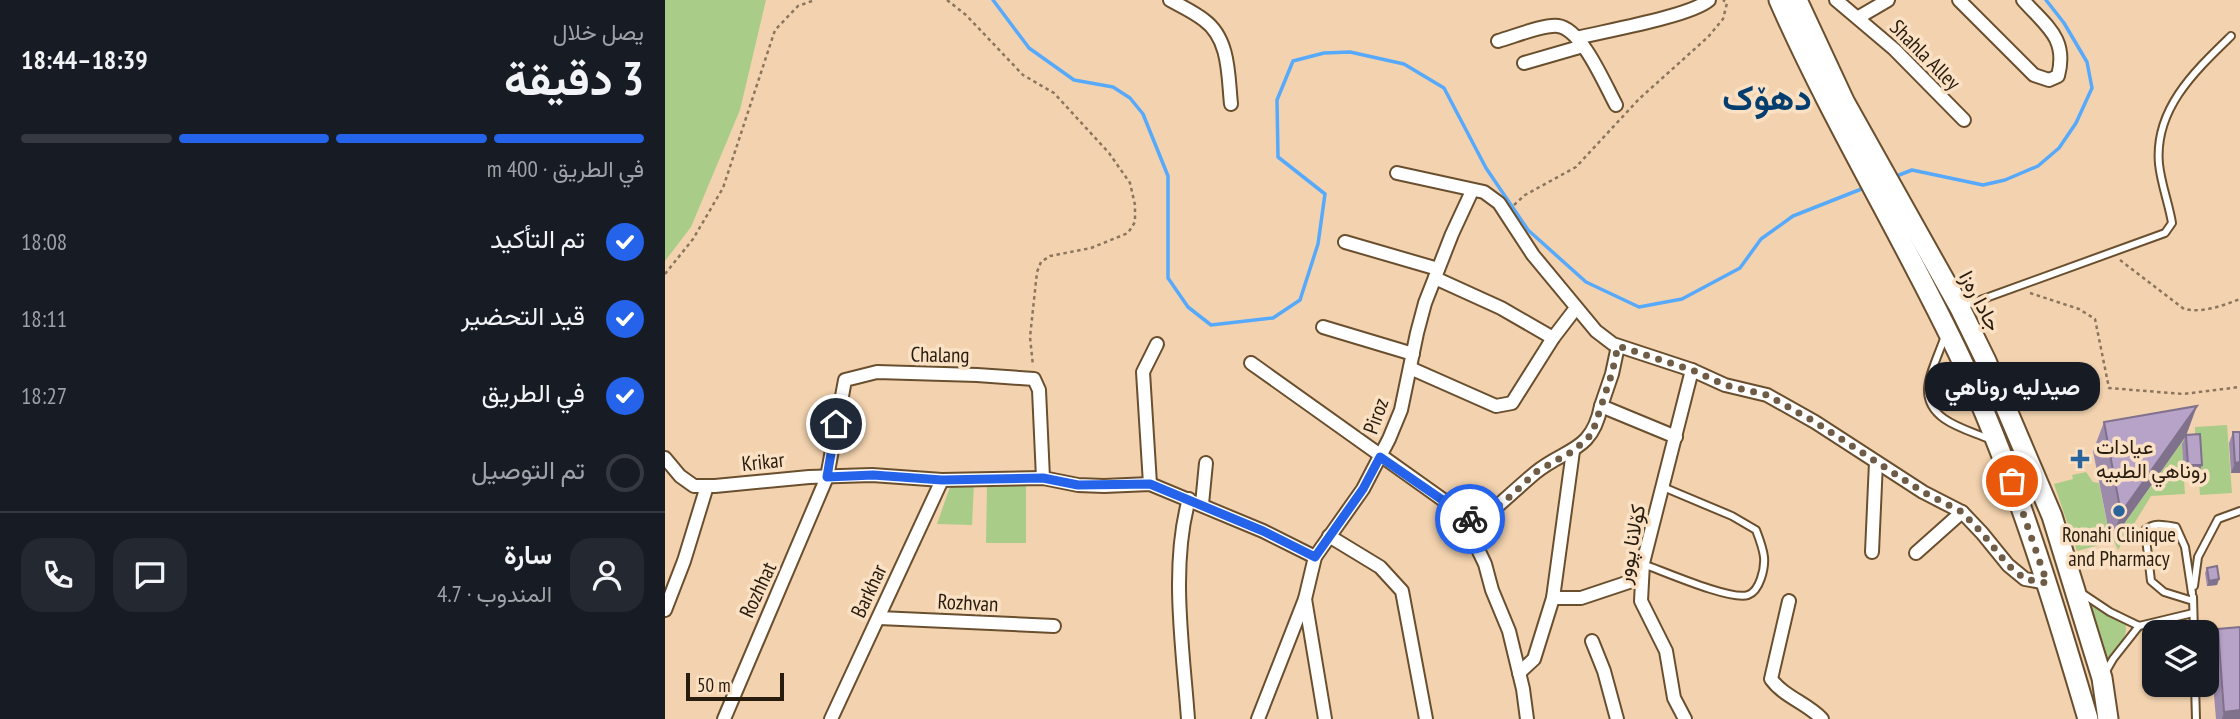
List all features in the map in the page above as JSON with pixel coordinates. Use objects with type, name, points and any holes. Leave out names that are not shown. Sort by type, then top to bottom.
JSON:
[{"type":"main road","name":"جادا ره‌زا","points":[[1779,0],[1910,238],[1996,442],[2047,583],[2088,719]]},
{"type":"main road","name":"جادا ره‌زا","points":[[1797,0],[1838,105]]},
{"type":"main road","name":"جادا ره‌زا","points":[[1910,238],[1960,308],[1986,361],[2052,516],[2102,678],[2108,719]]},
{"type":"street","points":[[1170,0],[1206,21],[1220,40],[1226,56],[1231,104]]},
{"type":"street","points":[[1524,63],[1580,42],[1702,6],[1709,0]]},
{"type":"street","name":"Shahla Alley","points":[[1836,0],[1894,49],[1964,120]]},
{"type":"street","name":"Shahla Alley","points":[[1859,17],[1888,0]]},
{"type":"street","points":[[1959,0],[2034,75],[2049,80],[2058,76],[2062,61],[2059,41],[2023,0]]},
{"type":"street","points":[[1498,41],[1553,25],[1568,30],[1580,42],[1616,105]]},
{"type":"street","points":[[1397,173],[1484,192],[1499,203],[1532,255],[1596,331],[1618,346],[1692,370],[1725,385],[1767,395],[1815,422],[1923,492],[1962,512],[2008,565],[2025,579],[2047,583]]},
{"type":"street","name":"Piroz","points":[[1258,719],[1305,599],[1315,557],[1363,489],[1401,410],[1425,303],[1472,191]]},
{"type":"street","points":[[1345,242],[1436,274],[1553,338]]},
{"type":"street","points":[[1410,368],[1496,407],[1512,402],[1553,338],[1576,308]]},
{"type":"street","points":[[1323,327],[1413,354]]},
{"type":"street","points":[[1157,344],[1143,372],[1150,484],[1202,504],[1315,557]]},
{"type":"street","points":[[1527,719],[1509,631],[1474,541],[1477,524],[1536,472],[1573,451],[1592,434],[1618,346]]},
{"type":"street","points":[[1251,363],[1477,524]]},
{"type":"street","name":"کۆلانا پوور","points":[[1685,719],[1674,698],[1666,651],[1640,601],[1643,563],[1692,370]]},
{"type":"street","name":"Chalang","points":[[827,477],[845,380],[877,372],[1034,379]]},
{"type":"street","points":[[1034,379],[1039,390],[1043,478]]},
{"type":"street","points":[[1601,406],[1676,437]]},
{"type":"street","points":[[1519,673],[1534,659],[1553,598],[1573,451]]},
{"type":"street","name":"Krikar","points":[[665,458],[680,476],[695,486],[873,475],[942,480],[1043,478],[1078,485],[1150,484]]},
{"type":"street","points":[[1872,552],[1876,462]]},
{"type":"street","points":[[1202,504],[1206,463]]},
{"type":"street","name":"Rozhhat","points":[[724,719],[827,477]]},
{"type":"street","name":"Barkhar","points":[[831,719],[942,480]]},
{"type":"street","points":[[666,604],[684,561],[707,486]]},
{"type":"street","points":[[1188,719],[1180,606],[1181,543],[1189,499]]},
{"type":"street","points":[[1916,552],[1962,512]]},
{"type":"street","points":[[1329,536],[1380,568],[1402,591],[1426,719]]},
{"type":"street","points":[[1553,598],[1581,598],[1641,578]]},
{"type":"street","points":[[1305,599],[1325,719]]},
{"type":"street","points":[[1789,601],[1772,679],[1777,687],[1822,719]]},
{"type":"street","name":"Rozhvan","points":[[879,618],[1055,626]]},
{"type":"street","points":[[1592,641],[1604,671],[1617,719]]},
{"type":"lane","points":[[1960,308],[2165,233],[2172,223],[2159,169],[2158,150],[2162,128],[2174,98],[2195,71],[2231,36]]},
{"type":"lane","points":[[1947,331],[1928,390],[1934,409],[1949,422],[1996,442]]},
{"type":"lane","points":[[1643,563],[1731,596],[1747,596],[1755,591],[1763,571],[1764,556],[1756,530],[1732,516],[1663,487]]},
{"type":"lane","points":[[2193,620],[2198,557],[2218,519],[2240,511]]},
{"type":"lane","points":[[2161,524],[2176,527],[2185,547],[2193,597],[2164,592],[2151,581],[2145,530],[2150,526],[2161,524]]},
{"type":"lane","points":[[2073,586],[2110,612],[2139,626]]},
{"type":"lane","points":[[2102,678],[2112,659],[2139,626],[2193,612]]},
{"type":"lane","points":[[2195,697],[2196,719]]},
{"type":"path","points":[[665,274],[693,239],[723,188],[775,30],[798,6],[815,0]]},
{"type":"path","points":[[947,0],[966,15],[1023,75],[1054,93],[1109,153],[1130,183],[1133,194],[1135,222],[1128,233],[1091,248],[1051,256],[1041,262],[1037,272],[1030,337],[1034,379]]},
{"type":"path","points":[[1511,209],[1525,195],[1576,167],[1639,99],[1709,37],[1723,19],[1727,3],[1723,0]]},
{"type":"path","points":[[2107,254],[2127,264],[2184,309],[2196,312],[2208,310],[2240,299]]},
{"type":"path","points":[[2017,287],[2035,296],[2079,309],[2095,319],[2109,388],[2183,394],[2240,387]]},
{"type":"path","points":[[2193,612],[2209,631],[2224,632]]},
{"type":"green space","points":[[665,0],[766,0],[740,110],[691,227],[665,261]]},
{"type":"green space","points":[[2227,425],[2232,493],[2200,495],[2196,445],[2182,446],[2185,494],[2151,496],[2118,550],[2113,539],[2186,436],[2195,435],[2195,427]]},
{"type":"green space","points":[[2086,472],[2093,482],[2099,483],[2111,542],[2077,551],[2054,484],[2073,479],[2072,475]]},
{"type":"green space","points":[[951,484],[974,484],[972,525],[937,524]]},
{"type":"green space","points":[[987,485],[1026,486],[1026,543],[986,543]]},
{"type":"green space","points":[[2090,604],[2125,623],[2123,640],[2106,666]]},
{"type":"building","points":[[2197,406],[2121,513],[2104,422]]},
{"type":"building","points":[[2233,432],[2240,432],[2240,462],[2235,463]]},
{"type":"building","points":[[2200,434],[2202,465],[2188,465],[2186,435]]},
{"type":"building","points":[[2217,566],[2219,579],[2209,581],[2207,568]]},
{"type":"building","points":[[2240,627],[2240,710],[2224,712],[2219,629]]},
{"type":"waterway","points":[[993,0],[1029,48],[1074,80],[1113,87],[1130,98],[1143,114],[1168,176],[1168,278],[1188,307],[1211,325],[1273,318],[1300,300],[1318,244],[1325,194],[1278,157],[1277,100],[1293,61],[1324,53],[1350,52],[1404,64],[1444,88],[1486,168],[1528,230],[1586,282],[1639,307],[1682,299],[1740,268],[1761,239],[1793,216],[1864,188]]},
{"type":"waterway","points":[[1894,177],[1912,170],[1983,185],[2005,180],[2038,166],[2059,148],[2076,123],[2092,88],[2087,62],[2064,23],[2046,0]]},
{"type":"way so far","points":[[1470,519],[1477,524],[1536,472],[1573,451],[1592,434],[1618,346],[1692,370],[1725,385],[1767,395],[1815,422],[1923,492],[1962,512],[2008,565],[2025,579],[2047,583],[2012,481]]},
{"type":"place","name":"عيادات روناهي الطبيه","points":[[2080,459]]},
{"type":"place","name":"صيدليه روناهي","points":[[2012,481]]},
{"type":"place","name":"Ronahi Clinique and Pharmacy","points":[[2119,511]]},
{"type":"district","name":"دھۆک","points":[[1767,98]]},
{"type":"route","points":[[836,424],[827,477],[873,475],[942,480],[1043,478],[1078,485],[1150,484],[1263,531],[1315,557],[1363,489],[1380,457],[1470,519]]}]
